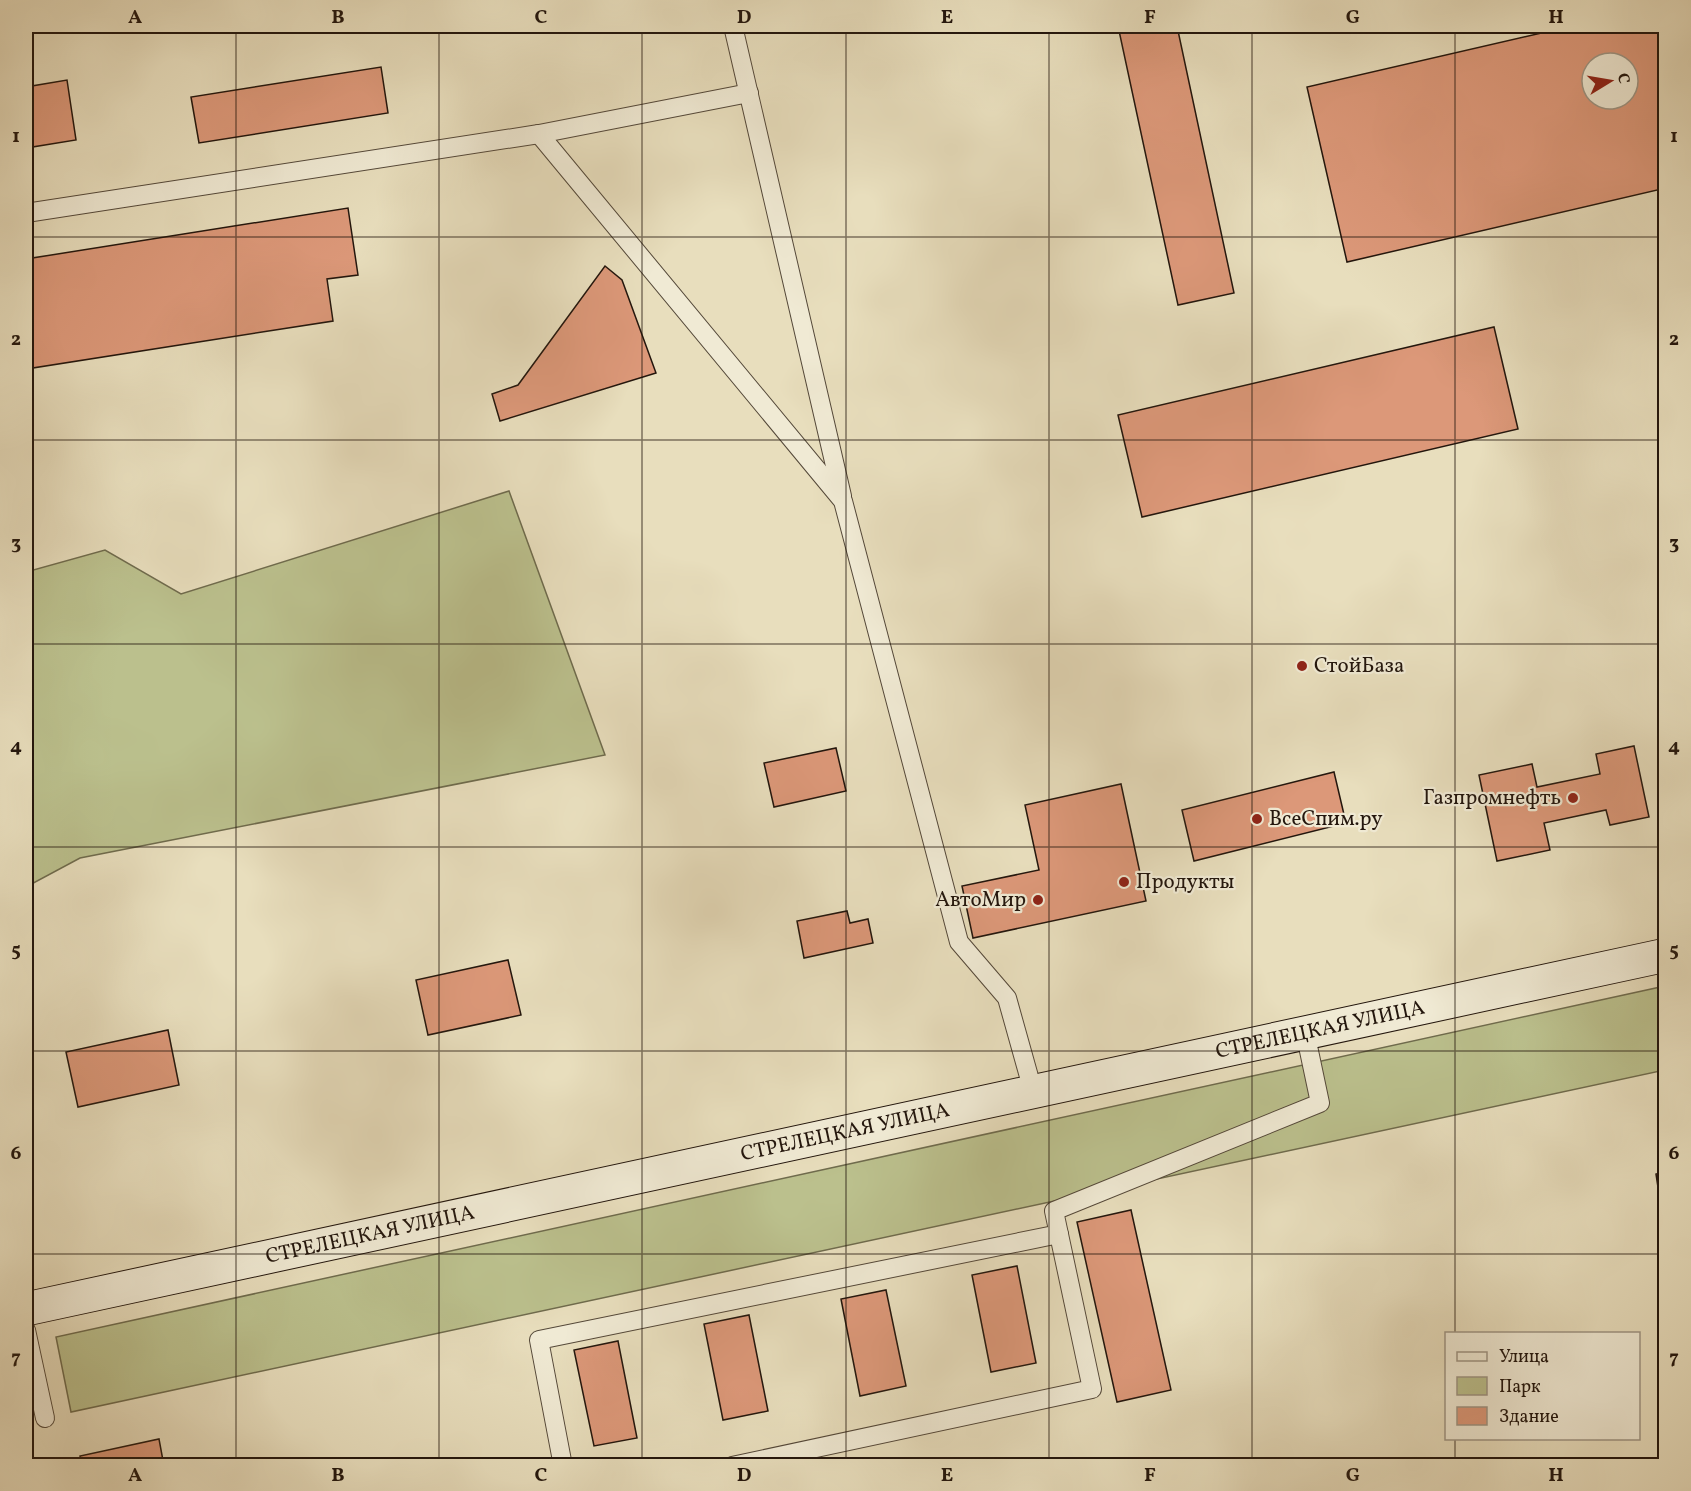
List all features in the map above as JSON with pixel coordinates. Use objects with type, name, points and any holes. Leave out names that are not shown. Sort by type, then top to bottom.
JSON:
[{"type":"main road","name":"СТРЕЛЕЦКАЯ УЛИЦА","points":[[26,1309],[1665,955]]},
{"type":"lane","points":[[734,26],[843,501],[958,942],[1007,998],[1033,1091]]},
{"type":"lane","points":[[26,213],[539,134],[749,93]]},
{"type":"lane","points":[[539,134],[843,501]]},
{"type":"lane","points":[[732,1466],[1092,1389],[1054,1211],[1320,1103],[1305,1032]]},
{"type":"lane","points":[[563,1466],[538,1340],[1059,1234]]},
{"type":"lane","points":[[26,1330],[45,1418]]},
{"type":"green space","points":[[509,491],[605,755],[80,858],[26,887],[26,572],[105,550],[181,594]]},
{"type":"green space","points":[[1665,986],[1665,1070],[71,1412],[56,1337]]},
{"type":"building","points":[[1118,26],[1177,26],[1234,293],[1178,305]]},
{"type":"building","points":[[1572,26],[1663,26],[1666,34],[1666,188],[1347,262],[1307,87]]},
{"type":"building","points":[[381,67],[388,113],[199,143],[191,97]]},
{"type":"building","points":[[67,80],[76,140],[26,148],[26,87]]},
{"type":"building","points":[[348,208],[358,275],[327,279],[333,321],[26,369],[26,259]]},
{"type":"building","points":[[605,266],[622,280],[656,373],[500,421],[492,394],[518,385]]},
{"type":"building","points":[[1494,327],[1518,429],[1142,517],[1118,415]]},
{"type":"building","points":[[1634,746],[1649,817],[1610,825],[1606,810],[1544,823],[1550,850],[1497,861],[1479,775],[1532,764],[1537,787],[1600,774],[1596,754]]},
{"type":"building","points":[[836,748],[846,791],[774,807],[764,763]]},
{"type":"building","points":[[1334,772],[1346,823],[1194,861],[1182,810]]},
{"type":"building","points":[[1121,784],[1146,901],[973,938],[962,886],[1039,870],[1025,805]]},
{"type":"building","points":[[847,911],[850,923],[868,919],[873,943],[804,958],[797,921]]},
{"type":"building","points":[[508,960],[521,1015],[428,1035],[416,980]]},
{"type":"building","points":[[168,1030],[179,1085],[78,1107],[66,1052]]},
{"type":"building","points":[[1666,1172],[1666,1219],[1663,1220],[1656,1174]]},
{"type":"building","points":[[1131,1210],[1171,1390],[1117,1402],[1077,1222]]},
{"type":"building","points":[[1017,1266],[1036,1363],[991,1372],[972,1275]]},
{"type":"building","points":[[886,1290],[906,1386],[860,1396],[841,1299]]},
{"type":"building","points":[[749,1315],[768,1411],[723,1420],[704,1324]]},
{"type":"building","points":[[618,1341],[637,1438],[594,1446],[574,1350]]},
{"type":"building","points":[[159,1439],[164,1466],[82,1466],[80,1456]]},
{"type":"place","name":"СтойБаза","points":[[1302,666]]},
{"type":"place","name":"Газпромнефть","points":[[1573,798]]},
{"type":"place","name":"ВсеСпим.ру","points":[[1257,819]]},
{"type":"place","name":"Продукты","points":[[1124,882]]},
{"type":"place","name":"АвтоМир","points":[[1038,900]]}]
